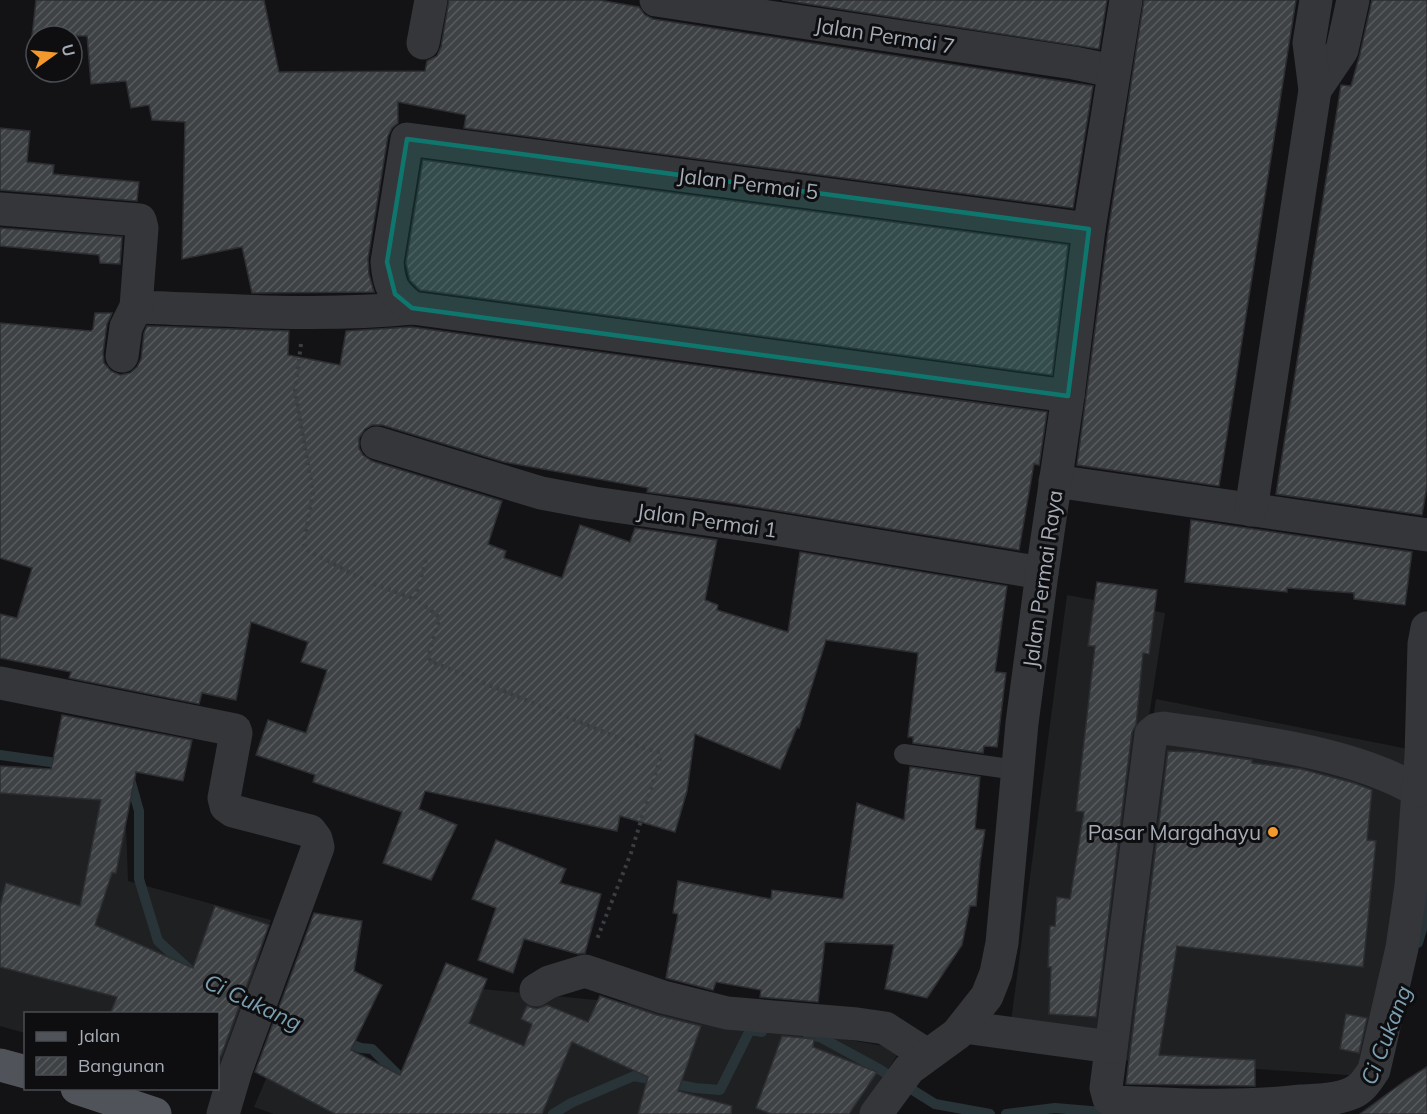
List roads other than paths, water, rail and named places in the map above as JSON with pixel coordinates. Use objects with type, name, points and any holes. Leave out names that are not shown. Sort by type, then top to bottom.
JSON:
[{"type":"main road","points":[[0,1065],[24,1071]]},
{"type":"main road","points":[[81,1090],[156,1114]]},
{"type":"street","points":[[423,43],[431,0]]},
{"type":"street","name":"Jalan Permai 7","points":[[656,0],[1074,63],[1113,71]]},
{"type":"street","name":"Jalan Permai Raya","points":[[876,1114],[918,1062],[964,1027],[987,996],[996,973],[1002,943],[1017,770],[1042,573],[1089,230],[1126,0]]},
{"type":"street","points":[[1251,510],[1315,90],[1309,43],[1316,0]]},
{"type":"street","points":[[1315,90],[1342,50],[1353,0]]},
{"type":"street","name":"Jalan Permai 5","points":[[412,308],[395,294],[388,279],[387,262],[407,139],[1089,230]]},
{"type":"street","points":[[0,209],[140,220],[142,228],[136,307],[126,327],[122,356]]},
{"type":"street","points":[[136,307],[248,311],[377,311],[412,308],[1068,396]]},
{"type":"street","name":"Jalan Permai 1","points":[[378,443],[507,484],[583,501],[768,528],[1042,573]]},
{"type":"street","points":[[1055,481],[1427,535]]},
{"type":"street","points":[[1418,791],[1396,778],[1356,764],[1284,747],[1164,728],[1157,729],[1151,734],[1106,1088],[1109,1099],[1116,1102],[1187,1106],[1290,1108],[1338,1097],[1353,1092],[1365,1084],[1374,1070],[1402,948],[1411,886],[1421,757],[1426,639]]},
{"type":"street","points":[[0,683],[236,731],[224,798],[226,806],[233,811],[310,831],[316,839],[318,847],[236,1070],[223,1114]]},
{"type":"street","points":[[536,990],[549,982],[585,971],[663,997],[727,1013],[885,1028],[918,1062]]},
{"type":"street","points":[[964,1027],[1111,1047]]},
{"type":"lane","points":[[904,754],[1017,770]]},
{"type":"waterway","name":"Ci Cukang","points":[[0,755],[64,764]]},
{"type":"waterway","name":"Ci Cukang","points":[[128,777],[139,811],[139,879],[158,941],[192,972]]},
{"type":"waterway","name":"Ci Cukang","points":[[1418,943],[1426,915],[1424,891]]},
{"type":"waterway","name":"Ci Cukang","points":[[553,1114],[571,1103],[634,1076],[695,1088],[720,1090],[750,1030],[762,1032]]},
{"type":"waterway","name":"Ci Cukang","points":[[808,1036],[820,1037],[879,1069],[935,1104],[990,1114]]},
{"type":"waterway","name":"Ci Cukang","points":[[342,1041],[361,1048],[372,1049],[405,1080]]},
{"type":"waterway","name":"Ci Cukang","points":[[1006,1114],[1055,1108],[1114,1113]]},
{"type":"place","name":"Pasar Margahayu","points":[[1273,832]]}]
